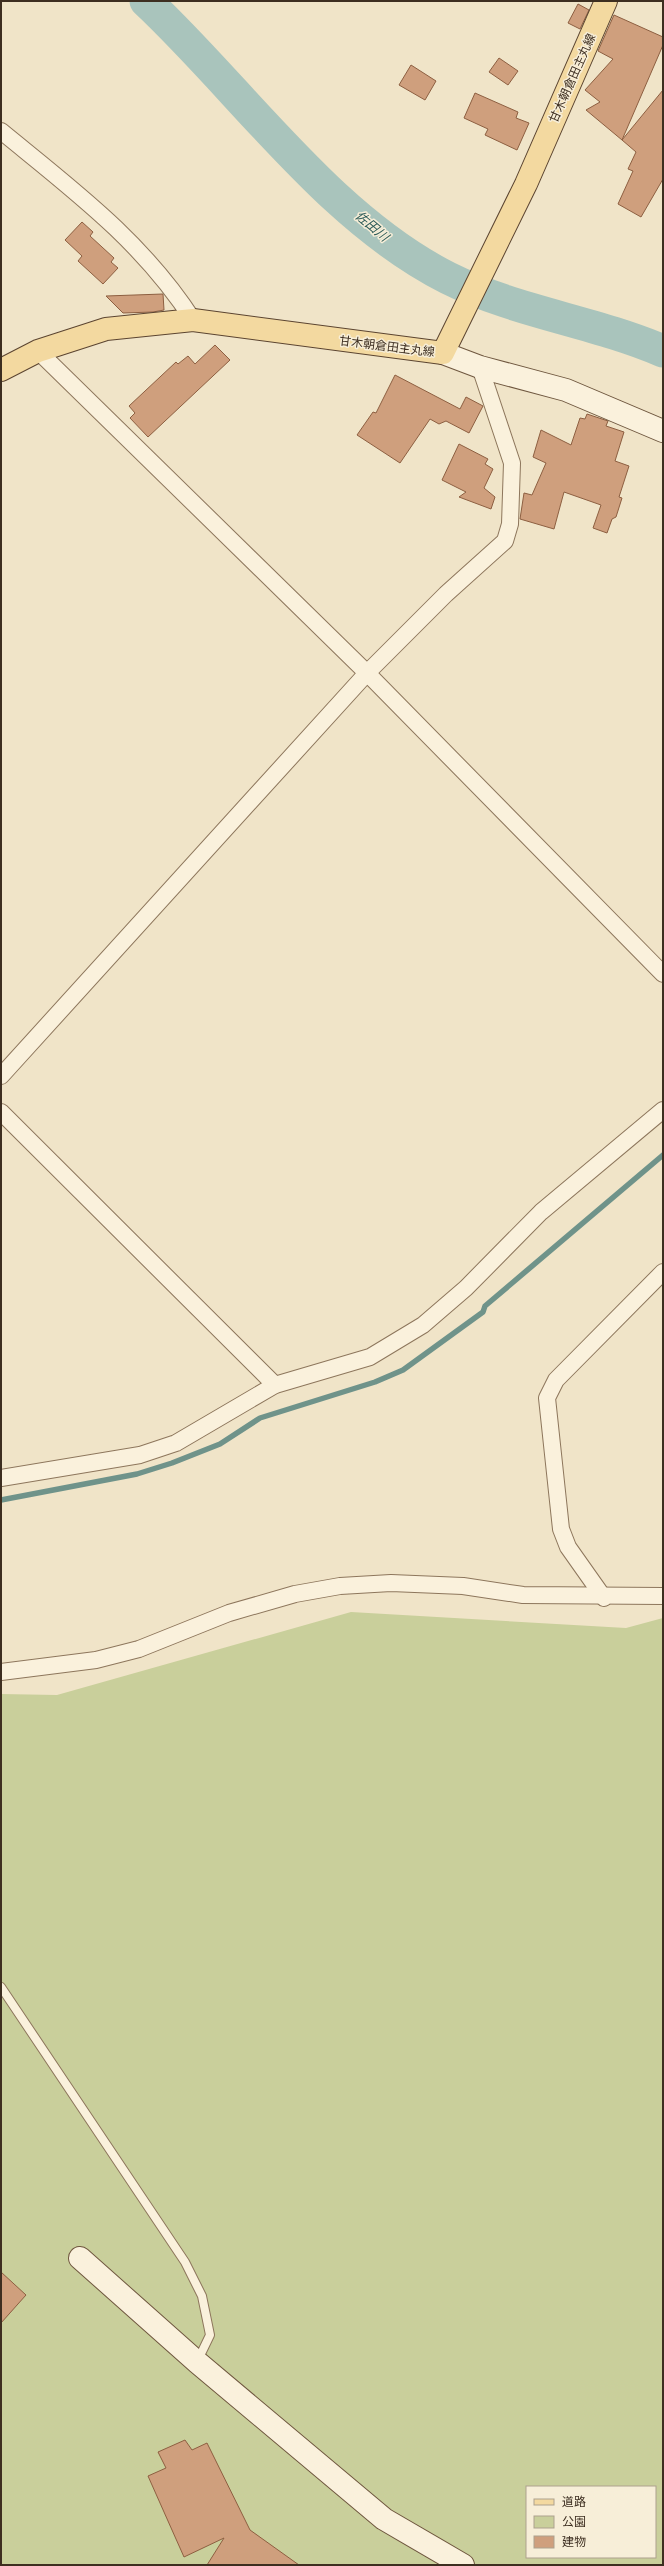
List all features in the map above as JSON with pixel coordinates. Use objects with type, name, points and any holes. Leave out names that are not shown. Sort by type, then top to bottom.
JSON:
[{"type":"main road","name":"甘木朝倉田主丸線","points":[[1,370],[38,351],[106,329],[193,320],[443,353],[526,184],[606,1]]},
{"type":"street","points":[[1,131],[100,213],[137,248],[172,287],[193,320]]},
{"type":"street","points":[[38,351],[367,673],[663,974]]},
{"type":"street","points":[[443,353],[480,367],[566,390],[663,431]]},
{"type":"street","points":[[1,1076],[367,673],[446,594],[505,541],[510,524],[512,463],[480,367]]},
{"type":"street","points":[[1,1478],[140,1455],[176,1443],[275,1385],[370,1357],[423,1326],[466,1288],[541,1212],[663,1110]]},
{"type":"street","points":[[1,1112],[275,1385]]},
{"type":"street","points":[[604,1598],[568,1547],[561,1529],[548,1398],[556,1380],[663,1272]]},
{"type":"street","points":[[1,1672],[96,1660],[139,1649],[229,1613],[295,1594],[340,1586],[407,1583],[463,1586],[523,1596],[604,1598],[663,1596]]},
{"type":"street","points":[[80,2258],[197,2362],[384,2519],[463,2565]]},
{"type":"lane","points":[[1,1987],[185,2262],[202,2296],[210,2335],[197,2362]]},
{"type":"green space","points":[[351,1612],[626,1628],[663,1618],[663,2565],[1,2565],[1,1694],[57,1695]]},
{"type":"building","points":[[578,4],[589,10],[580,29],[568,23]]},
{"type":"building","points":[[614,15],[663,37],[663,45],[622,140],[586,110],[600,102],[585,90],[613,59],[598,51]]},
{"type":"building","points":[[499,58],[518,71],[508,85],[489,72]]},
{"type":"building","points":[[411,65],[436,81],[425,100],[399,85]]},
{"type":"building","points":[[663,90],[663,179],[641,217],[618,204],[633,171],[628,169],[636,152],[622,140]]},
{"type":"building","points":[[475,93],[518,112],[516,118],[529,123],[517,150],[485,135],[488,129],[464,118]]},
{"type":"building","points":[[82,222],[93,232],[90,236],[114,258],[111,262],[118,268],[103,284],[78,261],[82,256],[65,240]]},
{"type":"building","points":[[163,294],[164,310],[153,312],[123,313],[106,296]]},
{"type":"building","points":[[215,345],[230,360],[148,437],[130,418],[135,413],[129,406],[176,362],[178,364],[188,356],[195,364]]},
{"type":"building","points":[[395,375],[460,409],[466,397],[483,406],[469,433],[446,421],[439,424],[430,419],[400,463],[357,435],[373,412],[376,413]]},
{"type":"building","points":[[587,414],[608,421],[606,426],[624,432],[615,461],[629,466],[619,497],[622,498],[616,517],[612,519],[607,533],[593,528],[601,505],[564,492],[554,529],[520,519],[524,493],[532,495],[546,463],[533,457],[541,430],[571,445],[580,418],[585,419]]},
{"type":"building","points":[[459,444],[488,459],[485,464],[493,469],[484,488],[495,497],[491,509],[459,497],[466,492],[442,480]]},
{"type":"building","points":[[1,2272],[26,2295],[1,2323]]},
{"type":"building","points":[[185,2440],[192,2450],[207,2443],[250,2530],[299,2565],[207,2565],[224,2538],[184,2557],[148,2476],[166,2468],[158,2452]]},
{"type":"waterway","name":"佐田川","points":[[146,1],[182,36],[288,151],[325,188],[364,222],[405,253],[448,278],[500,300],[609,332],[663,351]]},
{"type":"waterway","points":[[1,1500],[137,1474],[172,1463],[220,1444],[260,1418],[375,1382],[403,1370],[483,1312],[485,1306],[663,1155]]}]
